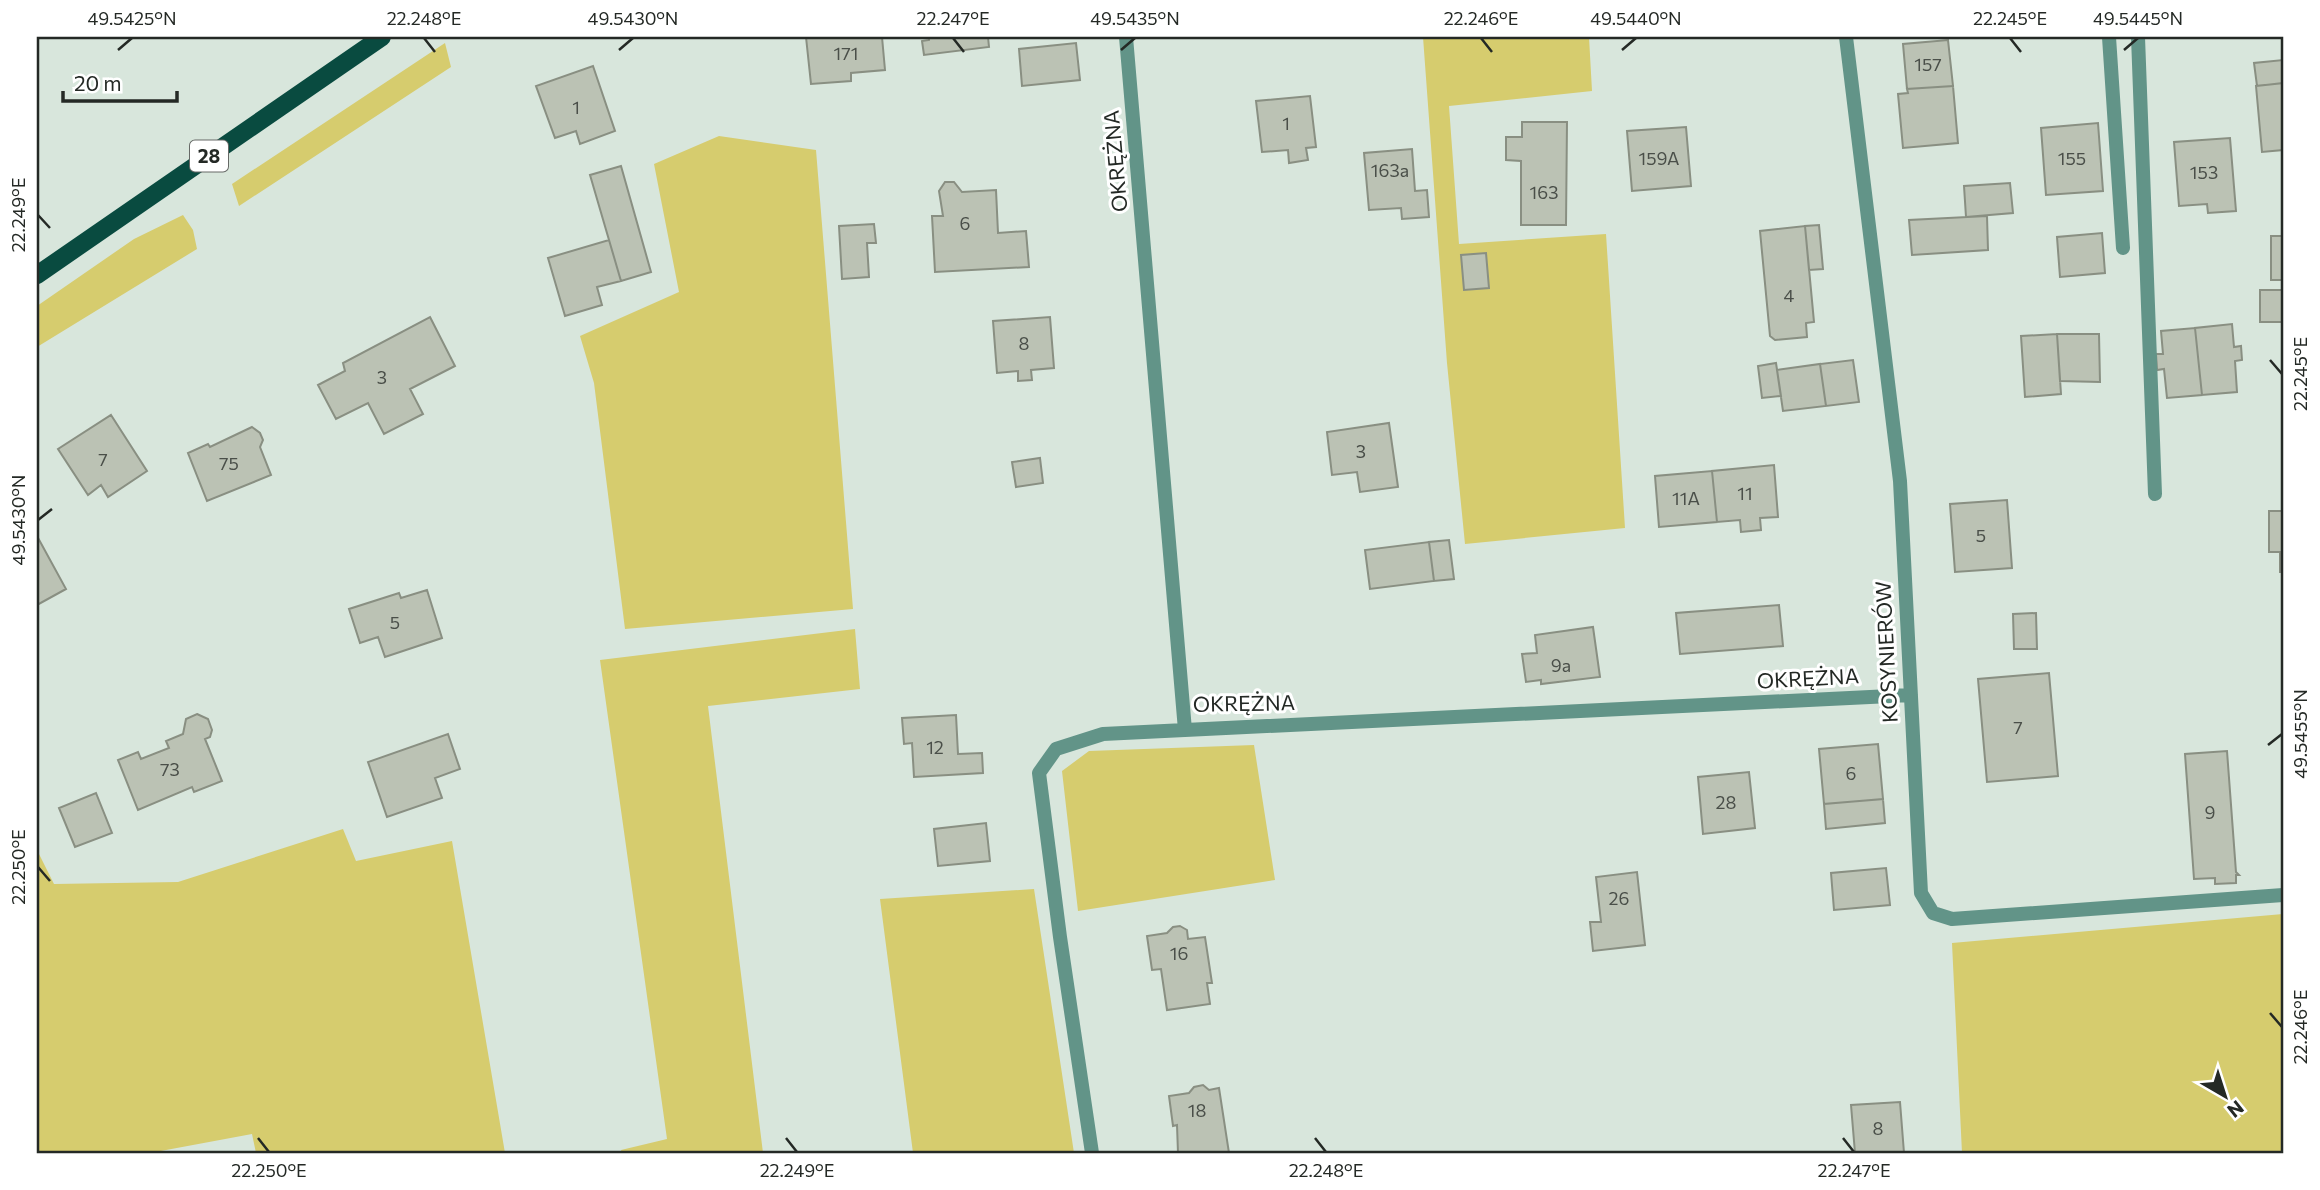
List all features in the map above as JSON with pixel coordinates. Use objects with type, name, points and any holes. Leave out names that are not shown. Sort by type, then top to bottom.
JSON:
[{"type":"main road","name":"28","points":[[37,275],[382,37]]},
{"type":"street","name":"OKRĘŻNA","points":[[1126,37],[1185,730],[1910,695]]},
{"type":"street","name":"KOSYNIERÓW","points":[[1846,37],[1900,481],[1922,893],[1933,913],[1952,919],[2283,895]]},
{"type":"street","points":[[2109,37],[2123,248]]},
{"type":"street","points":[[2138,37],[2155,494]]},
{"type":"street","points":[[1092,1153],[1060,937],[1040,773],[1056,749],[1103,734],[1185,730]]},
{"type":"shaded area","points":[[1423,37],[1589,37],[1592,91],[1449,106],[1459,244],[1606,234],[1625,528],[1465,544],[1447,363]]},
{"type":"shaded area","points":[[445,43],[451,67],[239,206],[232,184]]},
{"type":"shaded area","points":[[719,136],[816,150],[853,609],[625,629],[594,383],[580,336],[679,292],[654,164]]},
{"type":"shaded area","points":[[183,215],[193,230],[197,249],[37,347],[37,306],[134,239]]},
{"type":"shaded area","points":[[855,629],[860,689],[708,706],[763,1153],[622,1153],[621,1150],[667,1139],[600,660]]},
{"type":"shaded area","points":[[1254,745],[1275,880],[1078,911],[1062,771],[1089,751]]},
{"type":"shaded area","points":[[343,829],[356,861],[452,841],[505,1153],[256,1153],[252,1134],[150,1153],[37,1153],[37,850],[54,884],[178,882]]},
{"type":"shaded area","points":[[1034,889],[1074,1153],[913,1153],[880,899]]},
{"type":"shaded area","points":[[2283,914],[2283,1153],[1962,1153],[1952,943]]},
{"type":"building","points":[[806,37],[882,37],[885,70],[851,73],[851,81],[811,84]]},
{"type":"building","points":[[929,37],[988,37],[989,47],[924,55],[922,41],[929,40]]},
{"type":"building","points":[[1948,40],[1953,86],[1907,89],[1903,44]]},
{"type":"building","points":[[1076,43],[1080,80],[1022,86],[1019,49]]},
{"type":"building","points":[[2283,60],[2283,83],[2257,86],[2254,63]]},
{"type":"building","points":[[593,66],[615,131],[580,144],[576,131],[555,138],[536,86]]},
{"type":"building","points":[[2283,83],[2283,150],[2262,152],[2256,86]]},
{"type":"building","points":[[1953,86],[1958,143],[1903,148],[1898,94],[1908,93],[1907,89]]},
{"type":"building","points":[[1310,96],[1316,147],[1306,148],[1308,160],[1289,163],[1288,150],[1262,152],[1256,101]]},
{"type":"building","points":[[1522,122],[1567,122],[1566,225],[1521,225],[1521,161],[1506,160],[1506,137],[1522,137]]},
{"type":"building","points":[[2098,123],[2103,191],[2046,195],[2041,128]]},
{"type":"building","points":[[1686,127],[1691,186],[1632,191],[1627,131]]},
{"type":"building","points":[[2230,138],[2236,211],[2208,213],[2207,204],[2179,206],[2174,142]]},
{"type":"building","points":[[1412,149],[1415,191],[1427,190],[1429,217],[1402,219],[1401,208],[1369,210],[1364,153]]},
{"type":"building","points":[[621,166],[651,272],[621,281],[590,175]]},
{"type":"building","points":[[945,182],[954,182],[962,192],[996,190],[998,233],[1026,231],[1029,267],[935,272],[932,216],[943,216],[939,191]]},
{"type":"building","points":[[2010,183],[2013,213],[1966,217],[1964,186]]},
{"type":"building","points":[[1987,216],[1988,250],[1912,255],[1909,220]]},
{"type":"building","points":[[874,224],[876,243],[867,243],[869,277],[842,279],[839,226]]},
{"type":"building","points":[[1819,225],[1823,269],[1809,270],[1805,226]]},
{"type":"building","points":[[1805,226],[1814,322],[1806,323],[1807,337],[1775,340],[1770,336],[1760,231]]},
{"type":"building","points":[[2102,233],[2105,273],[2060,277],[2057,237]]},
{"type":"building","points":[[2271,236],[2283,236],[2283,280],[2271,280]]},
{"type":"building","points":[[609,240],[621,281],[597,287],[602,305],[565,316],[548,258]]},
{"type":"building","points":[[1486,253],[1489,288],[1464,290],[1461,255]]},
{"type":"building","points":[[2260,290],[2283,290],[2283,322],[2260,322]]},
{"type":"building","points":[[430,317],[455,366],[410,389],[423,414],[384,434],[368,403],[336,419],[318,385],[345,371],[343,363]]},
{"type":"building","points":[[1050,317],[1054,368],[1031,370],[1032,380],[1018,381],[1018,371],[997,373],[993,321]]},
{"type":"building","points":[[2232,324],[2234,347],[2241,346],[2242,360],[2235,361],[2237,392],[2202,395],[2195,328]]},
{"type":"building","points":[[2195,328],[2202,395],[2167,398],[2164,369],[2157,370],[2156,354],[2163,354],[2161,331]]},
{"type":"building","points":[[2057,334],[2099,334],[2100,382],[2060,381]]},
{"type":"building","points":[[2057,334],[2061,394],[2025,397],[2021,336]]},
{"type":"building","points":[[1853,360],[1859,402],[1826,406],[1820,364]]},
{"type":"building","points":[[1776,363],[1781,396],[1762,398],[1758,366]]},
{"type":"building","points":[[1820,364],[1826,406],[1783,411],[1777,370]]},
{"type":"building","points":[[111,415],[147,471],[108,497],[101,485],[88,495],[58,449]]},
{"type":"building","points":[[1389,423],[1398,487],[1360,492],[1357,472],[1332,475],[1327,432]]},
{"type":"building","points":[[252,427],[260,433],[263,440],[260,447],[271,475],[207,501],[188,453],[208,444],[210,447]]},
{"type":"building","points":[[1040,458],[1043,483],[1016,487],[1012,462]]},
{"type":"building","points":[[1774,465],[1778,517],[1760,518],[1761,530],[1741,532],[1740,520],[1717,522],[1712,471]]},
{"type":"building","points":[[1712,471],[1717,522],[1659,527],[1655,476]]},
{"type":"building","points":[[2007,500],[2012,568],[1955,572],[1950,504]]},
{"type":"building","points":[[2269,511],[2283,511],[2283,572],[2280,572],[2280,552],[2269,552]]},
{"type":"building","points":[[37,536],[66,589],[37,605]]},
{"type":"building","points":[[1449,540],[1454,579],[1434,581],[1429,542]]},
{"type":"building","points":[[1429,542],[1434,581],[1370,589],[1365,550]]},
{"type":"building","points":[[427,590],[442,638],[385,657],[378,637],[360,643],[349,609],[399,593],[401,598]]},
{"type":"building","points":[[1779,605],[1783,646],[1680,654],[1676,613]]},
{"type":"building","points":[[2036,613],[2037,649],[2014,649],[2013,614]]},
{"type":"building","points":[[1593,627],[1600,677],[1541,684],[1541,680],[1526,682],[1522,654],[1537,653],[1535,635]]},
{"type":"building","points":[[2049,673],[2058,776],[1987,782],[1978,679]]},
{"type":"building","points":[[197,714],[208,719],[212,730],[210,737],[205,739],[222,781],[194,792],[192,787],[138,810],[118,760],[138,752],[141,759],[169,748],[166,741],[183,734],[186,719]]},
{"type":"building","points":[[956,715],[958,754],[982,753],[983,773],[914,777],[912,743],[904,744],[902,718]]},
{"type":"building","points":[[448,734],[460,769],[435,778],[442,798],[387,817],[368,762]]},
{"type":"building","points":[[1878,744],[1883,799],[1824,804],[1819,749]]},
{"type":"building","points":[[2227,751],[2236,872],[2239,875],[2236,875],[2236,883],[2215,884],[2215,878],[2194,879],[2185,754]]},
{"type":"building","points":[[1749,772],[1755,828],[1703,834],[1698,777]]},
{"type":"building","points":[[96,793],[112,833],[75,847],[59,808]]},
{"type":"building","points":[[1883,799],[1885,823],[1826,829],[1824,804]]},
{"type":"building","points":[[986,823],[990,861],[938,866],[934,829]]},
{"type":"building","points":[[1886,868],[1890,905],[1834,910],[1831,873]]},
{"type":"building","points":[[1637,872],[1645,945],[1593,951],[1590,922],[1601,922],[1596,877]]},
{"type":"building","points":[[1180,926],[1187,930],[1188,939],[1205,937],[1212,983],[1207,983],[1210,1004],[1167,1010],[1161,969],[1152,970],[1147,936],[1167,933],[1173,927]]},
{"type":"building","points":[[1203,1085],[1209,1090],[1219,1088],[1229,1153],[1178,1153],[1177,1125],[1173,1126],[1169,1096],[1189,1093],[1194,1087]]},
{"type":"building","points":[[1900,1102],[1904,1153],[1855,1153],[1851,1105]]}]
